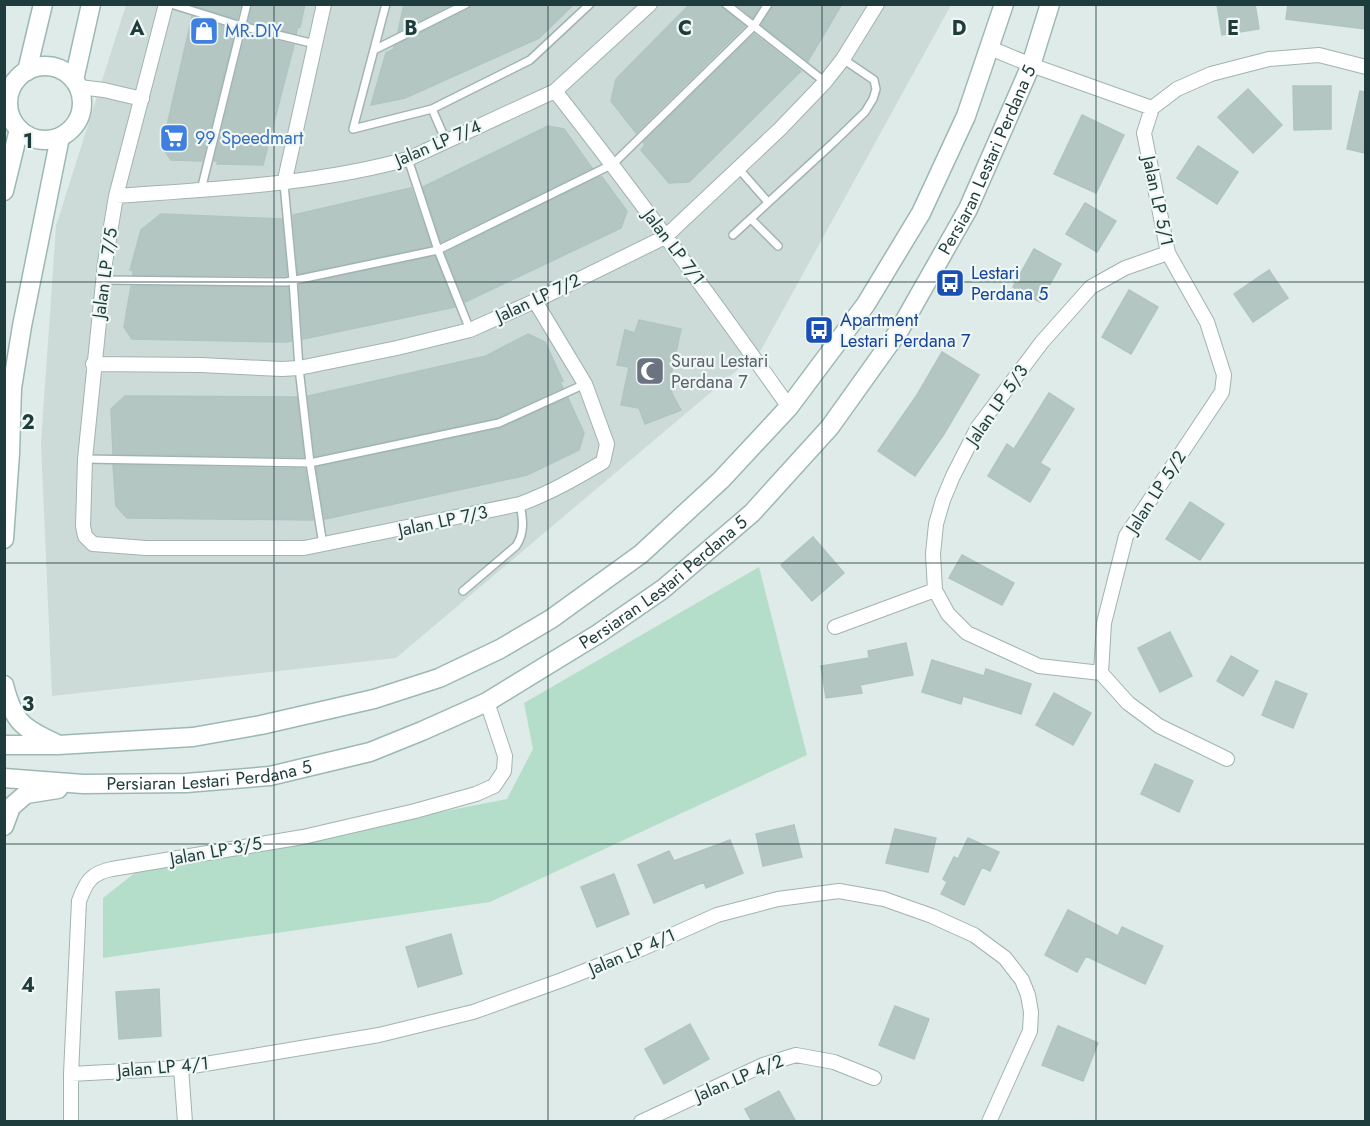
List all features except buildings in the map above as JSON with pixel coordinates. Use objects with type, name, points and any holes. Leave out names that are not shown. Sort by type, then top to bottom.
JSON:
[{"type":"main road","points":[[16,75],[39,67],[52,67],[64,72],[76,83],[82,95],[81,115],[69,132],[50,140],[39,140],[19,129],[7,113],[11,89],[16,75],[43,4]]},
{"type":"main road","points":[[76,83],[91,4]]},
{"type":"main road","name":"Persiaran Lestari Perdana 5","points":[[4,745],[58,745],[193,737],[261,725],[374,699],[439,678],[500,649],[551,619],[641,554],[721,480],[789,407],[866,304],[921,213],[966,116],[1004,4]]},
{"type":"main road","name":"Persiaran Lestari Perdana 5","points":[[4,778],[83,784],[186,783],[270,776],[370,752],[487,702],[598,634],[663,589],[752,513],[830,427],[900,329],[968,209],[1031,65],[1050,4]]},
{"type":"main road","points":[[4,191],[19,129]]},
{"type":"main road","points":[[4,539],[12,388],[60,137]]},
{"type":"main road","points":[[4,685],[14,713],[25,727],[58,745]]},
{"type":"main road","points":[[4,826],[11,807],[26,794],[83,784]]},
{"type":"street","name":"Jalan LP 7/5","points":[[93,544],[85,536],[83,526],[84,459],[102,280],[116,196],[166,4]]},
{"type":"street","points":[[284,183],[324,4]]},
{"type":"street","name":"Jalan LP 7/4","points":[[116,196],[284,183],[385,166],[408,159],[555,91],[650,4]]},
{"type":"street","name":"Jalan LP 7/2","points":[[93,364],[201,364],[299,368],[470,330],[535,301],[665,237],[780,129],[825,82],[843,59],[877,4]]},
{"type":"street","points":[[990,48],[1152,108],[1177,89],[1211,74],[1269,59],[1319,55],[1365,68]]},
{"type":"street","points":[[76,83],[142,99]]},
{"type":"street","name":"Jalan LP 7/1","points":[[555,91],[613,164],[789,407]]},
{"type":"street","name":"Jalan LP 5/1","points":[[1152,108],[1144,133],[1168,253],[1207,322]]},
{"type":"street","name":"Jalan LP 5/3","points":[[935,590],[933,554],[936,524],[949,484],[978,427],[1042,342],[1091,287],[1125,268],[1168,253]]},
{"type":"street","name":"Jalan LP 7/3","points":[[93,544],[146,548],[304,548],[520,504],[572,480],[603,462],[607,444],[585,384],[535,301]]},
{"type":"street","name":"Jalan LP 5/2","points":[[1101,672],[1104,623],[1126,536],[1222,392],[1224,375],[1207,322]]},
{"type":"street","points":[[835,627],[935,590],[948,614],[967,633],[1039,666],[1101,672],[1128,703],[1159,726],[1227,759]]},
{"type":"street","name":"Jalan LP 3/5","points":[[71,1122],[79,901],[88,880],[103,871],[303,837],[415,811],[476,794],[494,786],[504,771],[505,756],[487,702]]},
{"type":"street","name":"Jalan LP 4/1","points":[[71,1074],[181,1068],[379,1035],[473,1012],[641,950],[717,915],[778,899],[839,891],[884,899],[932,916],[974,935],[1005,958],[1022,980],[1031,1012],[1030,1031],[989,1122]]},
{"type":"street","name":"Jalan LP 4/2","points":[[641,1122],[763,1065],[796,1055],[834,1062],[874,1078]]},
{"type":"street","points":[[181,1068],[185,1122]]},
{"type":"lane","points":[[171,4],[241,26],[315,44]]},
{"type":"lane","points":[[201,190],[247,4]]},
{"type":"lane","points":[[386,4],[353,129],[432,109],[530,60],[590,4]]},
{"type":"lane","points":[[374,50],[466,4]]},
{"type":"lane","points":[[726,4],[825,82]]},
{"type":"lane","points":[[102,280],[286,282],[438,250],[613,164],[754,26],[768,4]]},
{"type":"lane","points":[[733,235],[865,112],[876,89],[874,80],[843,59]]},
{"type":"lane","points":[[432,109],[446,141]]},
{"type":"lane","points":[[408,159],[438,250],[470,330]]},
{"type":"lane","points":[[738,168],[768,202]]},
{"type":"lane","points":[[284,183],[299,368],[310,463],[323,545]]},
{"type":"lane","points":[[751,219],[778,246]]},
{"type":"lane","points":[[84,459],[310,463],[500,423],[585,384]]},
{"type":"lane","points":[[463,591],[516,546],[520,540],[523,519],[520,504]]},
{"type":"shaded area","points":[[126,5],[951,5],[761,350],[396,658],[52,696],[41,443],[56,226]]},
{"type":"green space","points":[[759,567],[807,755],[490,902],[103,958],[103,898],[136,872],[507,799],[533,749],[524,703]]},
{"type":"place","name":"MR.DIY","points":[[204,31]]},
{"type":"place","name":"99 Speedmart","points":[[174,138]]},
{"type":"place","name":"Lestari Perdana 5","points":[[950,283]]},
{"type":"place","name":"Apartment Lestari Perdana 7","points":[[819,330]]},
{"type":"place","name":"Surau Lestari Perdana 7","points":[[650,371]]}]
